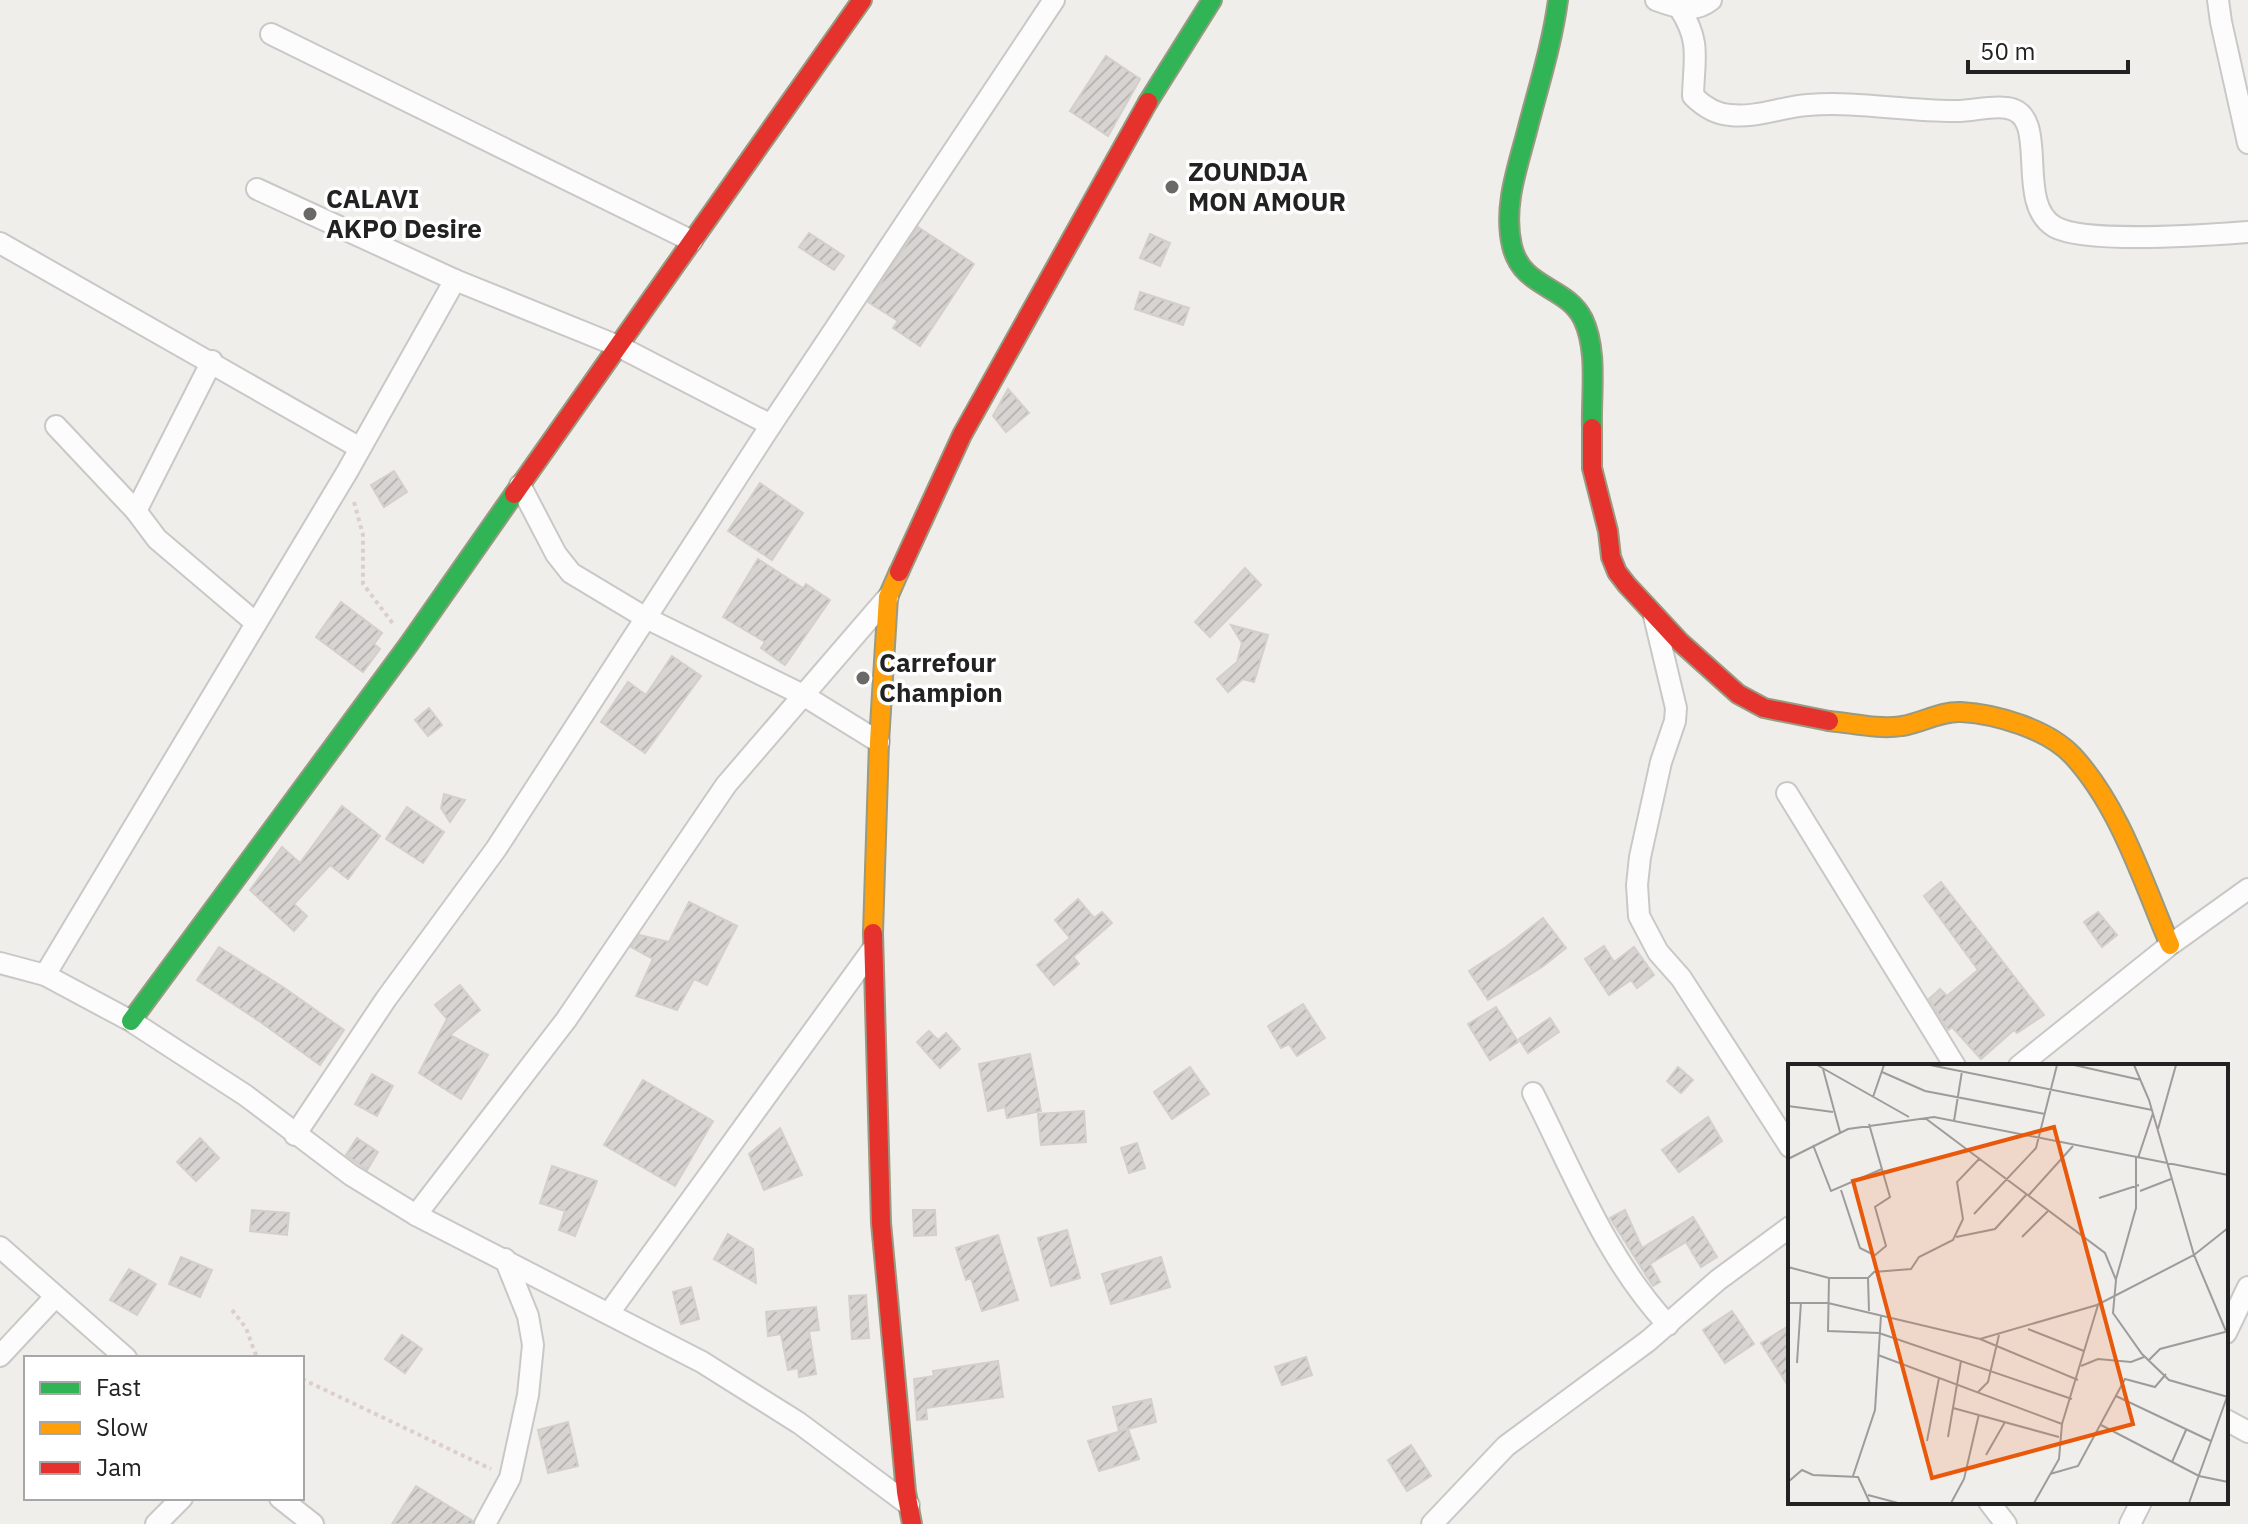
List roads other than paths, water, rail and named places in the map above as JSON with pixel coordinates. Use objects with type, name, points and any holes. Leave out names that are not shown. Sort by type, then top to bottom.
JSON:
[{"type":"street","points":[[131,1021],[409,644],[862,0]]},
{"type":"street","points":[[295,1135],[386,999],[496,849],[771,425],[1054,0]]},
{"type":"street","points":[[416,1215],[566,1020],[726,785],[888,597],[962,435],[1156,88],[1212,0]]},
{"type":"street","points":[[1558,0],[1554,28],[1511,190],[1509,217],[1512,244],[1528,275],[1570,302],[1587,328],[1592,470],[1609,536],[1610,556],[1617,571],[1653,613],[1735,693],[1751,703],[1766,709],[1894,727],[1955,711],[1972,713],[2041,734],[2070,753],[2091,781],[2121,835],[2170,945]]},
{"type":"street","points":[[1656,0],[1680,9],[1702,7],[1711,0]]},
{"type":"street","points":[[2218,0],[2248,143]]},
{"type":"street","points":[[1680,9],[1696,43],[1693,96],[1704,106],[1726,115],[1749,117],[1805,105],[1863,104],[1954,111],[2006,107],[2018,110],[2029,126],[2033,193],[2039,214],[2053,226],[2067,232],[2092,235],[2187,237],[2248,232]]},
{"type":"street","points":[[271,34],[692,241]]},
{"type":"street","points":[[257,189],[455,280],[618,346],[771,425]]},
{"type":"street","points":[[0,243],[360,448]]},
{"type":"street","points":[[45,975],[347,472],[455,280]]},
{"type":"street","points":[[136,511],[212,361]]},
{"type":"street","points":[[56,426],[136,511],[157,539],[256,623]]},
{"type":"street","points":[[520,485],[556,554],[571,573],[646,618],[803,695],[879,742]]},
{"type":"street","points":[[888,597],[879,742],[872,950],[881,1223],[910,1514]]},
{"type":"street","points":[[1653,613],[1676,708],[1640,857],[1637,885],[1639,916],[1658,952],[1681,978],[1788,1144]]},
{"type":"street","points":[[1787,793],[1954,1064]]},
{"type":"street","points":[[2021,1064],[2170,945],[2248,889]]},
{"type":"street","points":[[609,1313],[872,950]]},
{"type":"street","points":[[0,963],[45,975],[131,1021],[245,1095],[351,1175],[416,1215],[702,1362],[799,1423],[910,1514]]},
{"type":"street","points":[[1533,1093],[1615,1254],[1647,1303],[1668,1325]]},
{"type":"street","points":[[1432,1524],[1506,1446],[1668,1325],[1718,1280],[1788,1228]]},
{"type":"street","points":[[0,1247],[124,1356]]},
{"type":"street","points":[[485,1524],[510,1478],[528,1395],[533,1345],[528,1316],[505,1259]]},
{"type":"street","points":[[2228,1329],[2248,1287]]},
{"type":"street","points":[[0,1356],[55,1297]]},
{"type":"street","points":[[2228,1421],[2248,1432]]},
{"type":"street","points":[[156,1524],[180,1500]]},
{"type":"street","points":[[283,1500],[313,1524]]},
{"type":"street","points":[[1991,1504],[2006,1524]]},
{"type":"street","points":[[2130,1524],[2140,1504]]},
{"type":"place","name":"ZOUNDJA MON AMOUR","points":[[1172,187]]},
{"type":"place","name":"CALAVI AKPO Desire","points":[[310,214]]},
{"type":"place","name":"Carrefour Champion","points":[[863,678]]}]
